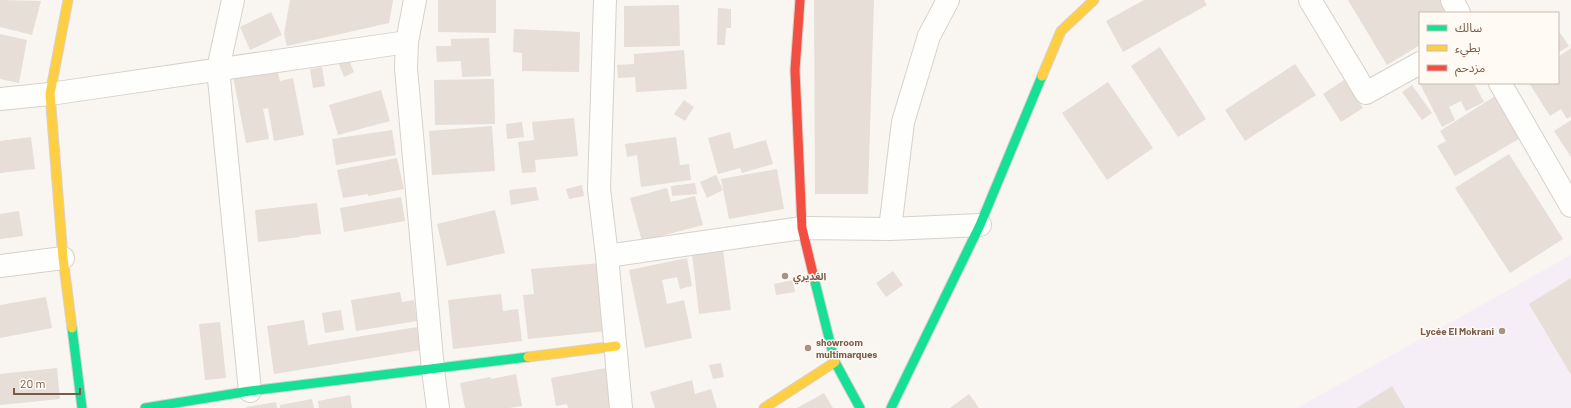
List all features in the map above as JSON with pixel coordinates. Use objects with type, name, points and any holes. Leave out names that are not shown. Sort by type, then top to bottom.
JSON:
[{"type":"street","points":[[68,0],[50,94],[63,258],[82,408]]},
{"type":"street","points":[[233,0],[218,69],[250,391]]},
{"type":"street","points":[[415,0],[407,42],[406,68],[433,370],[438,408]]},
{"type":"street","points":[[605,0],[599,189],[607,256],[621,408]]},
{"type":"street","points":[[800,0],[794,70],[802,228],[835,362],[860,408]]},
{"type":"street","points":[[890,229],[903,122],[929,36],[948,0]]},
{"type":"street","points":[[891,408],[980,225],[1061,32],[1094,0]]},
{"type":"street","points":[[1310,0],[1366,93],[1419,64]]},
{"type":"street","points":[[1452,0],[1458,12]]},
{"type":"street","points":[[0,99],[50,94],[407,42]]},
{"type":"street","points":[[1501,84],[1571,206]]},
{"type":"street","points":[[607,256],[802,228],[890,229],[980,225]]},
{"type":"street","points":[[0,266],[63,258]]},
{"type":"street","points":[[145,408],[250,391],[433,370],[616,346]]},
{"type":"street","points":[[764,408],[835,362]]},
{"type":"shaded area","name":"Lycée El Mokrani","points":[[1571,255],[1571,408],[1297,408]]},
{"type":"building","points":[[0,0],[41,1],[32,35],[0,27]]},
{"type":"building","points":[[290,0],[393,1],[389,23],[287,46],[284,34]]},
{"type":"building","points":[[438,0],[496,0],[496,33],[438,32]]},
{"type":"building","points":[[814,0],[874,0],[868,194],[815,194]]},
{"type":"building","points":[[1144,0],[1204,0],[1207,5],[1123,52],[1106,21]]},
{"type":"building","points":[[1348,0],[1440,0],[1446,9],[1442,12],[1419,12],[1419,46],[1387,65]]},
{"type":"building","points":[[679,5],[680,46],[624,47],[624,6]]},
{"type":"building","points":[[718,8],[731,9],[731,28],[726,28],[725,45],[717,45]]},
{"type":"building","points":[[271,12],[282,35],[250,50],[240,27]]},
{"type":"building","points":[[514,29],[580,32],[579,72],[522,71],[522,53],[513,52]]},
{"type":"building","points":[[1559,31],[1569,46],[1559,52]]},
{"type":"building","points":[[0,34],[27,40],[19,83],[0,79]]},
{"type":"building","points":[[489,38],[491,76],[462,77],[461,61],[437,62],[436,46],[451,46],[451,39]]},
{"type":"building","points":[[1160,47],[1206,119],[1178,137],[1131,66]]},
{"type":"building","points":[[1571,48],[1571,116],[1567,119],[1561,109],[1550,116],[1530,84],[1559,84],[1559,56]]},
{"type":"building","points":[[684,50],[687,89],[636,92],[635,77],[618,78],[617,65],[634,64],[634,54]]},
{"type":"building","points":[[349,60],[354,72],[344,77],[339,64]]},
{"type":"building","points":[[1295,64],[1316,95],[1245,141],[1225,110]]},
{"type":"building","points":[[322,67],[325,86],[313,88],[310,69]]},
{"type":"building","points":[[277,69],[280,81],[293,78],[304,135],[274,141],[268,108],[263,109],[269,139],[246,143],[233,77]]},
{"type":"building","points":[[494,79],[495,124],[435,125],[434,80]]},
{"type":"building","points":[[1344,80],[1363,108],[1341,122],[1323,94]]},
{"type":"building","points":[[1108,82],[1153,148],[1107,180],[1062,113]]},
{"type":"building","points":[[1420,84],[1475,84],[1484,102],[1466,111],[1461,101],[1449,107],[1455,120],[1442,127]]},
{"type":"building","points":[[1412,85],[1432,113],[1422,120],[1402,92]]},
{"type":"building","points":[[381,90],[390,121],[338,135],[329,105]]},
{"type":"building","points":[[1500,93],[1524,136],[1455,176],[1437,146],[1446,141],[1440,131]]},
{"type":"building","points":[[684,100],[694,107],[685,121],[674,114]]},
{"type":"building","points":[[574,118],[578,156],[535,160],[536,172],[522,173],[518,142],[534,140],[532,122]]},
{"type":"building","points":[[1571,120],[1571,157],[1554,131]]},
{"type":"building","points":[[522,122],[524,137],[507,139],[506,124]]},
{"type":"building","points":[[492,126],[495,171],[432,175],[429,131]]},
{"type":"building","points":[[392,130],[396,155],[336,165],[332,139]]},
{"type":"building","points":[[730,132],[734,149],[766,140],[773,164],[742,173],[740,168],[718,174],[708,138]]},
{"type":"building","points":[[31,137],[35,169],[0,173],[0,141]]},
{"type":"building","points":[[676,137],[680,165],[689,164],[691,180],[641,187],[637,155],[627,157],[625,144]]},
{"type":"building","points":[[1509,154],[1563,239],[1510,273],[1455,188]]},
{"type":"building","points":[[397,158],[404,189],[368,196],[368,194],[343,198],[337,170]]},
{"type":"building","points":[[777,169],[784,209],[729,219],[721,179]]},
{"type":"building","points":[[716,175],[723,190],[707,198],[700,182]]},
{"type":"building","points":[[695,183],[697,194],[672,196],[671,186]]},
{"type":"building","points":[[582,185],[584,196],[569,199],[566,189]]},
{"type":"building","points":[[536,187],[539,200],[511,205],[509,190]]},
{"type":"building","points":[[667,188],[671,202],[695,196],[703,225],[642,241],[630,198]]},
{"type":"building","points":[[401,197],[405,221],[344,232],[340,208]]},
{"type":"building","points":[[317,203],[321,234],[258,242],[255,210]]},
{"type":"building","points":[[495,210],[505,253],[447,266],[437,224]]},
{"type":"building","points":[[19,211],[23,236],[0,239],[0,214]]},
{"type":"building","points":[[723,250],[731,310],[699,314],[692,254]]},
{"type":"building","points":[[687,258],[692,286],[680,289],[677,277],[662,280],[667,304],[684,300],[692,338],[645,348],[629,270]]},
{"type":"building","points":[[601,263],[607,331],[528,339],[523,295],[534,294],[531,269]]},
{"type":"building","points":[[893,271],[903,285],[886,297],[876,283]]},
{"type":"building","points":[[1571,278],[1571,375],[1529,304]]},
{"type":"building","points":[[793,280],[795,292],[776,295],[774,284]]},
{"type":"building","points":[[400,292],[402,302],[414,300],[417,321],[356,331],[351,300]]},
{"type":"building","points":[[501,294],[503,311],[518,309],[522,341],[453,349],[448,300]]},
{"type":"building","points":[[46,297],[52,328],[0,338],[0,305]]},
{"type":"building","points":[[341,310],[344,330],[325,333],[322,313]]},
{"type":"building","points":[[304,320],[308,345],[417,327],[421,350],[274,374],[267,326]]},
{"type":"building","points":[[220,322],[226,378],[205,380],[199,324]]},
{"type":"building","points":[[721,363],[724,377],[713,379],[709,365]]},
{"type":"building","points":[[57,368],[60,399],[0,405],[0,374]]},
{"type":"building","points":[[606,368],[613,408],[568,408],[567,404],[556,406],[551,378]]},
{"type":"building","points":[[516,374],[522,406],[509,408],[465,408],[460,383]]},
{"type":"building","points":[[692,380],[695,394],[711,389],[717,408],[655,408],[650,392]]},
{"type":"building","points":[[1392,386],[1405,408],[1357,408]]},
{"type":"building","points":[[824,393],[833,408],[797,408]]},
{"type":"building","points":[[969,394],[979,408],[950,408]]},
{"type":"building","points":[[350,395],[352,408],[319,408],[318,401]]},
{"type":"building","points":[[312,399],[314,408],[280,408],[280,405]]},
{"type":"building","points":[[276,402],[277,408],[246,408],[246,407]]},
{"type":"traffic: fast","points":[[891,408],[980,225],[1042,76]]},
{"type":"traffic: fast","points":[[814,278],[835,362],[860,408]]},
{"type":"traffic: fast","points":[[72,328],[82,408]]},
{"type":"traffic: fast","points":[[145,408],[250,391],[528,357]]},
{"type":"traffic: slow","points":[[68,0],[50,94],[63,258],[72,328]]},
{"type":"traffic: slow","points":[[1042,76],[1061,31],[1094,0]]},
{"type":"traffic: slow","points":[[528,357],[616,346]]},
{"type":"traffic: slow","points":[[764,408],[835,362]]},
{"type":"traffic: jam","points":[[800,0],[795,70],[802,228],[814,278]]},
{"type":"place","name":"الغديري","points":[[785,276]]},
{"type":"place","name":"Lycée El Mokrani","points":[[1502,331]]},
{"type":"place","name":"showroom multimarques","points":[[808,348]]}]
